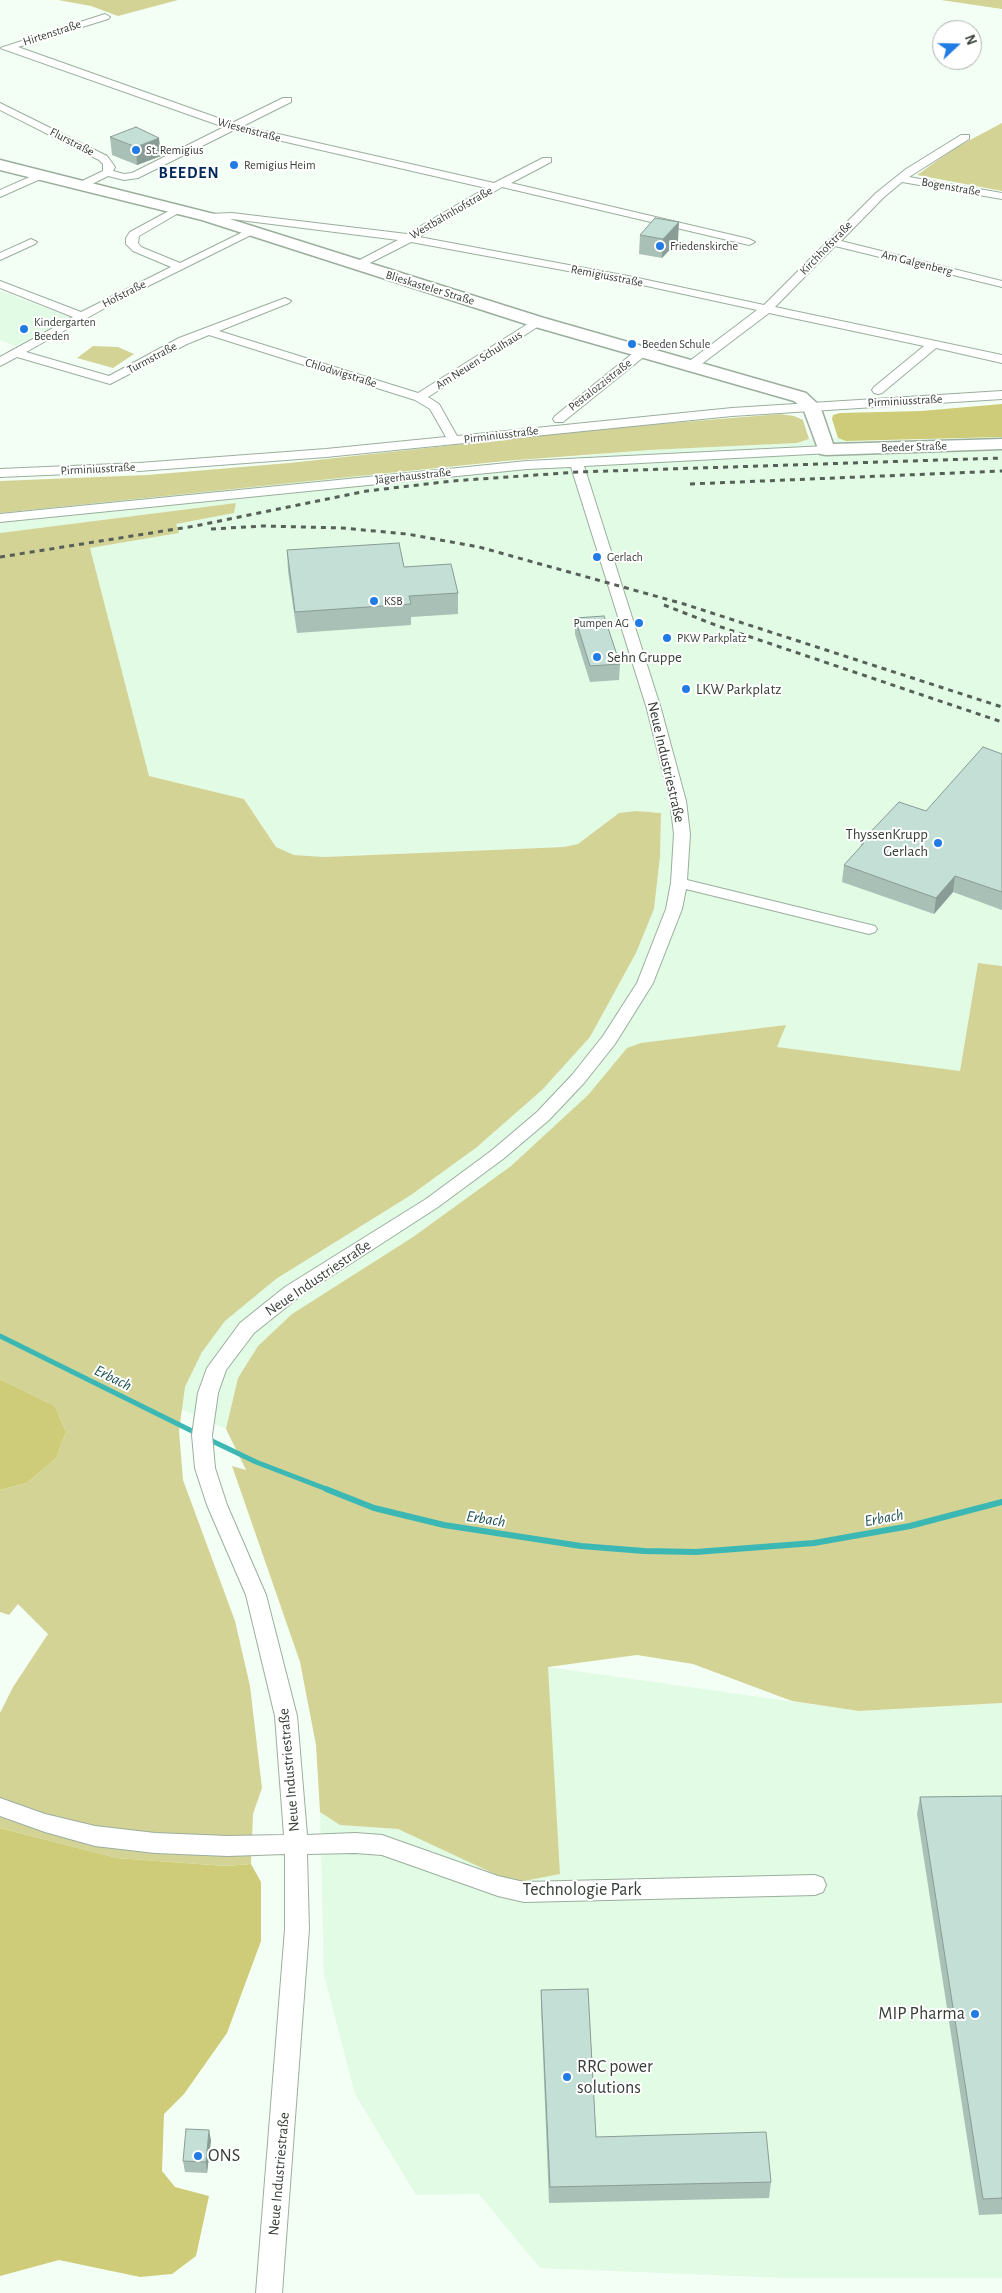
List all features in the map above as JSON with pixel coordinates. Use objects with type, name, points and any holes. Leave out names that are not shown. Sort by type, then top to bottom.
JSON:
[{"type":"street","name":"Hirtenstraße","points":[[5,49],[105,17]]},
{"type":"street","name":"Wiesenstraße","points":[[5,49],[233,127],[749,242]]},
{"type":"street","points":[[107,173],[124,177],[134,176],[287,100]]},
{"type":"street","name":"Flurstraße","points":[[0,106],[103,158],[110,167],[107,173],[82,185]]},
{"type":"street","name":"Kirchhofstraße","points":[[691,366],[766,309],[875,199],[965,136]]},
{"type":"street","name":"Westbahnhofstraße","points":[[356,266],[409,238],[498,185],[547,160]]},
{"type":"street","name":"Blieskasteler Straße","points":[[0,165],[208,217],[356,266],[538,322],[800,397],[814,413]]},
{"type":"street","points":[[0,194],[41,175]]},
{"type":"street","name":"Bogenstraße","points":[[901,179],[1002,196]]},
{"type":"street","points":[[178,209],[134,234],[132,244],[137,249],[178,266]]},
{"type":"street","name":"Remigiusstraße","points":[[208,217],[232,216],[409,238],[632,280],[1002,359]]},
{"type":"street","name":"Hofstraße","points":[[0,362],[81,316],[178,266],[251,232]]},
{"type":"street","points":[[0,258],[31,242]]},
{"type":"street","name":"Am Galgenberg","points":[[832,242],[1002,284]]},
{"type":"street","points":[[0,284],[81,316]]},
{"type":"street","name":"Turmstraße","points":[[16,353],[110,380],[165,350],[285,301]]},
{"type":"street","name":"Am Neuen Schulhaus","points":[[420,398],[538,322]]},
{"type":"street","name":"Chlodwigstraße","points":[[208,331],[430,402],[435,407],[454,441]]},
{"type":"street","points":[[878,390],[934,344]]},
{"type":"street","name":"Pestalozzistraße","points":[[558,419],[642,352]]},
{"type":"street","name":"Pirminiusstraße","points":[[0,473],[207,462],[454,441],[592,425],[814,413],[1002,395]]},
{"type":"street","points":[[814,413],[825,444]]},
{"type":"street","name":"Beeder Straße","points":[[825,444],[1002,444]]},
{"type":"street","name":"Jägerhausstraße","points":[[0,518],[576,461],[825,444]]},
{"type":"street","name":"Neue Industriestraße","points":[[269,2293],[297,1929],[296,1843],[286,1716],[256,1595],[217,1505],[205,1468],[203,1455],[204,1419],[208,1393],[218,1368],[247,1328],[292,1292],[432,1203],[497,1155],[543,1116],[578,1079],[609,1040],[645,983],[674,909],[679,884],[682,834],[678,801],[654,709],[576,461]]},
{"type":"street","points":[[679,884],[869,929]]},
{"type":"street","name":"Technologie Park","points":[[0,1807],[45,1823],[95,1836],[146,1842],[228,1846],[296,1843],[382,1845],[498,1886],[524,1892],[815,1885]]},
{"type":"shaded area","points":[[58,0],[178,0],[118,16],[91,6]]},
{"type":"shaded area","points":[[941,0],[1002,0],[1002,9]]},
{"type":"shaded area","points":[[1002,123],[1002,191],[917,175],[955,148]]},
{"type":"shaded area","name":"Kindergarten Beeden","points":[[0,291],[70,317],[16,346],[0,340]]},
{"type":"shaded area","points":[[93,346],[118,347],[134,354],[113,368],[77,358]]},
{"type":"shaded area","points":[[1002,404],[1002,437],[846,441],[838,438],[832,419],[833,415],[840,413],[921,411]]},
{"type":"shaded area","points":[[780,414],[794,416],[803,420],[809,439],[797,443],[650,450],[505,461],[0,513],[0,481],[147,475],[289,463],[610,428]]},
{"type":"shaded area","points":[[1002,437],[1002,966],[978,963],[960,1071],[776,1047],[785,1025],[627,1048],[588,1095],[511,1166],[413,1237],[292,1314],[258,1346],[238,1378],[226,1429],[181,1409],[185,1387],[202,1352],[225,1321],[276,1279],[411,1195],[477,1147],[542,1090],[590,1037],[636,953],[654,909],[660,857],[661,813],[636,811],[619,813],[578,844],[564,847],[324,857],[294,855],[276,847],[244,799],[149,776],[90,548],[179,533],[175,524],[234,513],[236,503],[0,533],[0,513],[331,478],[650,450],[797,443],[809,439],[838,438],[859,442]]},
{"type":"shaded area","points":[[236,503],[234,513],[176,524],[179,533],[90,548],[149,776],[244,799],[276,847],[294,855],[324,857],[564,847],[578,844],[619,813],[636,811],[661,813],[660,857],[654,909],[636,953],[590,1037],[542,1090],[477,1147],[411,1195],[276,1279],[225,1321],[202,1352],[185,1387],[179,1431],[183,1480],[235,1621],[250,1686],[262,1788],[253,1814],[251,1864],[225,1866],[117,1858],[0,1828],[0,1713],[13,1687],[48,1634],[18,1604],[9,1615],[0,1612],[0,1490],[27,1483],[56,1458],[66,1432],[55,1406],[0,1379],[0,533]]},
{"type":"shaded area","points":[[978,963],[1002,966],[1002,1703],[859,1711],[792,1701],[693,1664],[637,1655],[548,1667],[560,1874],[514,1883],[398,1829],[340,1825],[320,1812],[316,1745],[300,1662],[232,1466],[246,1470],[226,1429],[238,1378],[258,1346],[292,1314],[413,1237],[511,1166],[588,1095],[627,1048],[641,1043],[786,1025],[777,1047],[960,1071]]},
{"type":"shaded area","points":[[0,1379],[55,1406],[66,1432],[56,1458],[27,1483],[0,1490]]},
{"type":"shaded area","points":[[547,1667],[859,1711],[1002,1703],[1002,2278],[785,2278],[540,2268],[479,2194],[416,2195],[355,2094],[324,1975],[320,1812],[340,1825],[398,1829],[514,1883],[560,1874]]},
{"type":"shaded area","points":[[0,1828],[117,1858],[225,1866],[251,1864],[261,1882],[261,1941],[227,2033],[184,2094],[164,2114],[162,2171],[175,2187],[209,2196],[196,2256],[172,2274],[140,2277],[59,2260],[0,2276]]},
{"type":"building","points":[[136,127],[159,138],[136,147],[110,137]]},
{"type":"building","points":[[655,218],[679,222],[663,239],[640,235]]},
{"type":"building","points":[[399,543],[404,567],[451,564],[458,593],[409,596],[411,604],[295,612],[287,550]]},
{"type":"building","points":[[604,616],[620,664],[590,666],[575,618]]},
{"type":"building","name":"ThyssenKrupp Gerlach","points":[[983,747],[1002,754],[1002,892],[955,876],[936,898],[844,865],[864,843],[861,842],[899,802],[926,811]]},
{"type":"building","name":"MIP Pharma","points":[[1002,1796],[1002,2198],[983,2199],[920,1797]]},
{"type":"building","name":"RRC power solutions","points":[[588,1989],[596,2137],[766,2132],[771,2182],[550,2187],[541,1990]]},
{"type":"building","points":[[186,2129],[209,2130],[206,2162],[183,2161]]},
{"type":"waterway","name":"Erbach","points":[[0,1336],[198,1434]]},
{"type":"waterway","name":"Erbach","points":[[208,1439],[256,1462],[329,1490]]},
{"type":"waterway","name":"Erbach","points":[[326,1489],[374,1508],[444,1525],[581,1546],[644,1551],[696,1552],[814,1543],[910,1526],[1002,1502]]},
{"type":"railway","points":[[0,557],[195,526],[367,491],[452,481],[578,472],[1002,458]]},
{"type":"railway","points":[[690,484],[1002,471]]},
{"type":"railway","points":[[211,529],[263,526],[342,528],[407,534],[479,547],[684,604],[1002,707]]},
{"type":"railway","points":[[664,605],[718,626],[1002,722]]},
{"type":"place","name":"St. Remigius","points":[[136,150]]},
{"type":"place","name":"Remigius Heim","points":[[234,165]]},
{"type":"place","name":"Friedenskirche","points":[[660,246]]},
{"type":"place","name":"Kindergarten Beeden","points":[[24,329]]},
{"type":"place","name":"Beeden Schule","points":[[632,344]]},
{"type":"place","name":"Gerlach","points":[[597,557]]},
{"type":"place","name":"KSB","points":[[374,601]]},
{"type":"place","name":"Pumpen AG","points":[[639,623]]},
{"type":"place","name":"PKW Parkplatz","points":[[667,638]]},
{"type":"place","name":"Sehn Gruppe","points":[[597,657]]},
{"type":"place","name":"LKW Parkplatz","points":[[686,689]]},
{"type":"place","name":"ThyssenKrupp Gerlach","points":[[938,843]]},
{"type":"place","name":"MIP Pharma","points":[[975,2014]]},
{"type":"place","name":"RRC power solutions","points":[[567,2077]]},
{"type":"place","name":"ONS","points":[[198,2156]]},
{"type":"district","name":"BEEDEN","points":[[189,173]]}]
